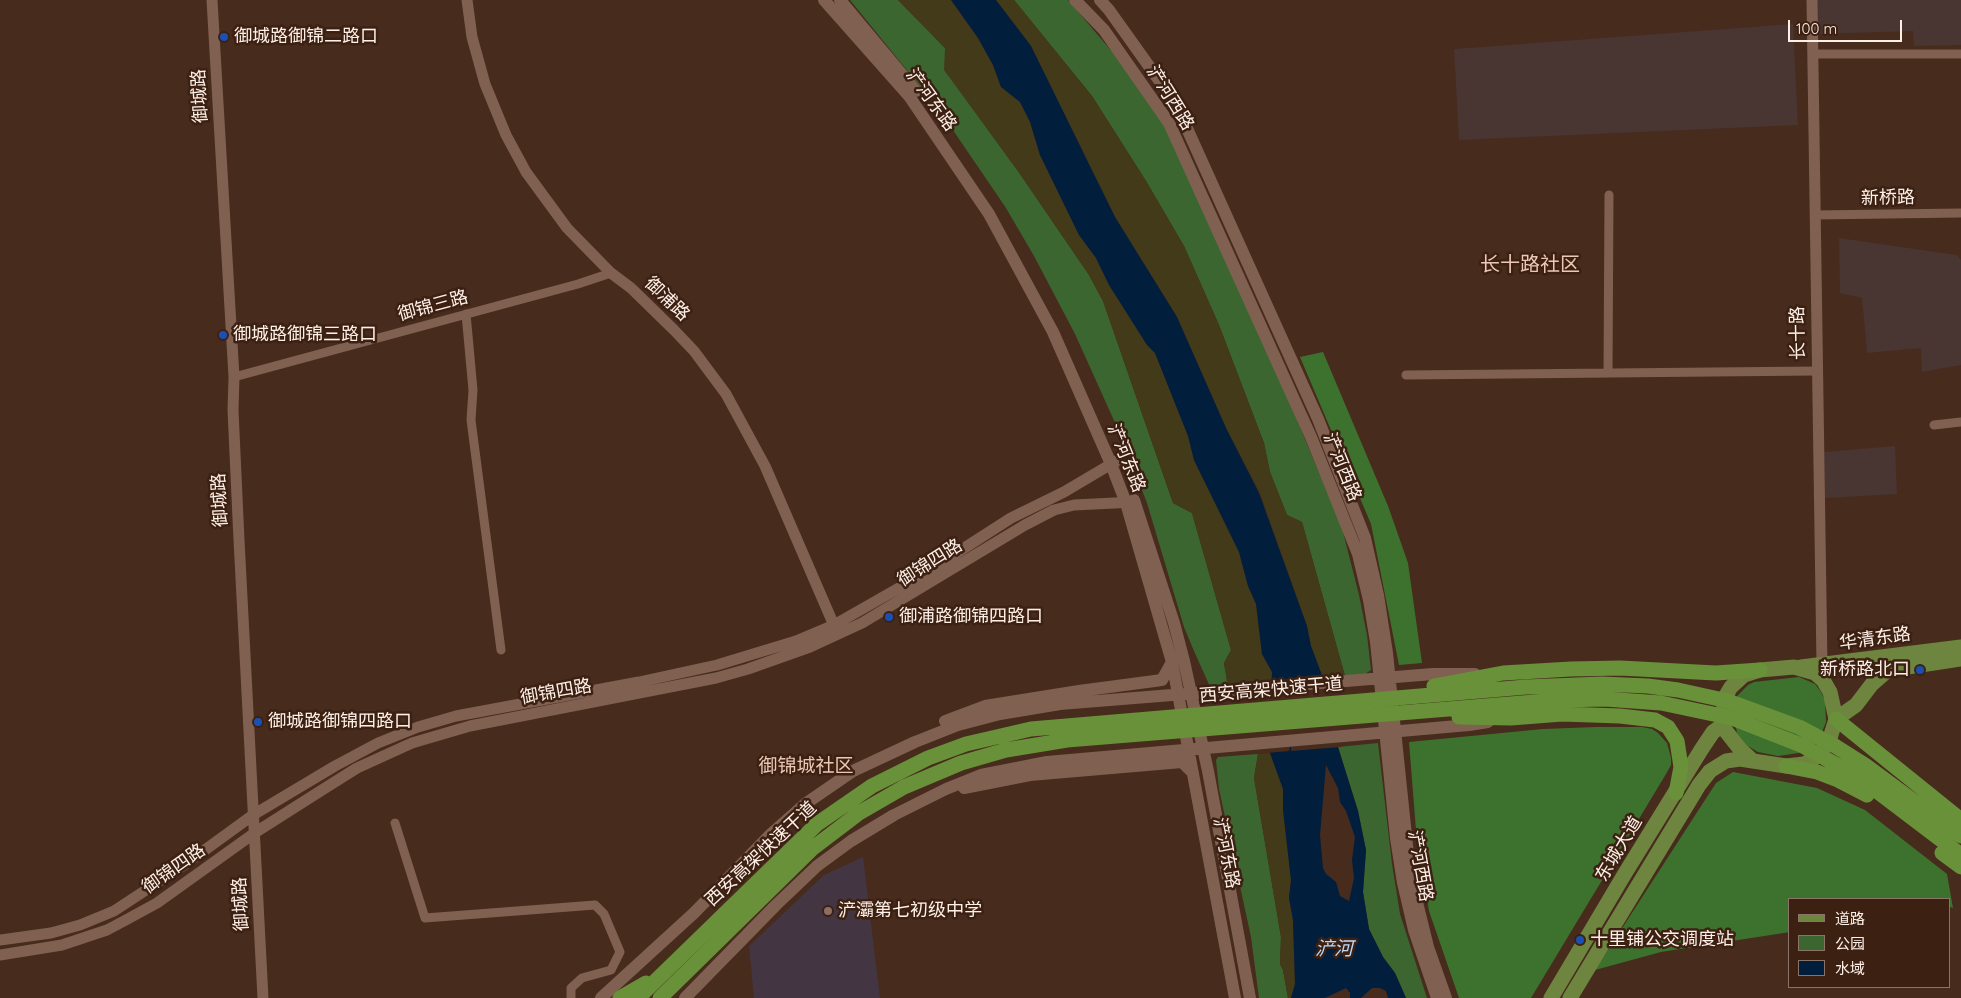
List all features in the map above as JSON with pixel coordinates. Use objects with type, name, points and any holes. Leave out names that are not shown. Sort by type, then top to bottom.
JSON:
[{"type":"highway","points":[[1424,692],[1503,674],[1587,668],[1716,673],[1760,670]]},
{"type":"highway","name":"西安高架快速干道","points":[[662,996],[812,848],[843,824],[891,793],[939,771],[993,753],[1146,727],[1362,702],[1424,692],[1586,684],[1633,685],[1678,690],[1744,706],[1799,728],[1852,756],[1905,792],[1961,836]]},
{"type":"highway","name":"西安高架快速干道","points":[[638,998],[817,824],[872,786],[928,758],[966,744],[1031,729],[1146,727],[1427,714],[1566,700],[1628,700],[1677,706],[1732,718],[1784,738],[1846,770],[1902,809],[1961,855]]},
{"type":"highway","points":[[1427,714],[1511,718],[1604,710],[1626,710],[1688,717],[1723,725]]},
{"type":"highway","points":[[1562,714],[1644,718],[1656,720],[1668,727],[1675,735],[1680,754],[1681,774],[1676,793]]},
{"type":"highway","points":[[1836,719],[1961,820]]},
{"type":"highway","points":[[1786,766],[1816,772],[1838,780],[1865,794],[1961,867]]},
{"type":"highway","points":[[620,998],[665,972]]},
{"type":"main road","name":"浐河东路","points":[[824,0],[909,96],[989,214],[1053,332],[1115,462]]},
{"type":"main road","name":"浐河东路","points":[[840,0],[917,92],[998,213],[1062,330],[1131,503],[1174,623],[1208,771],[1250,998]]},
{"type":"main road","name":"浐河西路","points":[[1075,0],[1104,30],[1169,123],[1311,437],[1358,554],[1375,635],[1396,838],[1403,883],[1414,930],[1437,998]]},
{"type":"main road","name":"浐河西路","points":[[1100,0],[1176,104],[1318,419],[1365,538],[1378,595],[1387,653],[1410,874],[1424,932],[1446,998]]},
{"type":"main road","name":"浐河东路","points":[[1131,503],[1172,662],[1235,998]]},
{"type":"main road","name":"华清东路","points":[[1794,667],[1961,647]]},
{"type":"main road","name":"华清东路","points":[[1836,719],[1856,705],[1872,684],[1888,670],[1961,660]]},
{"type":"main road","points":[[906,746],[928,728],[985,706],[1162,680],[1172,662]]},
{"type":"main road","points":[[1794,667],[1815,673],[1823,680],[1833,698],[1836,719],[1830,738],[1820,754],[1804,764],[1786,766],[1753,761],[1731,740],[1723,725],[1724,704],[1731,687],[1744,675],[1760,670],[1794,667]]},
{"type":"main road","points":[[601,998],[694,913],[771,834],[805,804],[853,771],[906,746],[958,725],[1000,714],[1060,704],[1433,674],[1503,674]]},
{"type":"main road","points":[[686,998],[817,866],[851,841],[894,815],[946,788],[981,775],[1047,762],[1468,725],[1511,718]]},
{"type":"main road","name":"东城大道","points":[[1552,998],[1624,875],[1713,732],[1723,725]]},
{"type":"main road","name":"东城大道","points":[[1570,998],[1699,785],[1720,764],[1732,759],[1753,761]]},
{"type":"main road","points":[[894,815],[966,788],[1030,775],[1182,762],[1193,773]]},
{"type":"main road","points":[[662,996],[748,934]]},
{"type":"street","name":"御城路","points":[[212,0],[234,377],[233,410],[263,998]]},
{"type":"street","name":"御浦路","points":[[467,0],[472,37],[480,70],[506,135],[531,179],[556,214],[611,273],[630,288],[694,351],[726,394],[765,466],[836,630]]},
{"type":"street","name":"长十路","points":[[1812,0],[1816,371],[1822,665]]},
{"type":"street","points":[[1814,54],[1961,54]]},
{"type":"street","points":[[1608,373],[1609,195]]},
{"type":"street","name":"新桥路","points":[[1815,215],[1961,213]]},
{"type":"street","name":"御锦三路","points":[[234,377],[578,284],[611,273]]},
{"type":"street","points":[[466,314],[473,390],[471,420],[500,650]]},
{"type":"street","points":[[1406,376],[1816,371]]},
{"type":"street","points":[[1934,425],[1961,422]]},
{"type":"street","name":"御锦四路","points":[[0,940],[51,933],[80,925],[114,911],[208,849],[253,815],[335,766],[378,743],[418,727],[456,716],[640,682],[717,665],[836,630],[1011,518],[1064,492],[1115,462]]},
{"type":"street","name":"御锦四路","points":[[0,955],[62,945],[107,930],[157,903],[256,832],[357,768],[412,743],[470,726],[716,678],[775,660],[836,630],[896,605],[1025,524],[1054,510],[1074,505],[1131,503]]},
{"type":"street","points":[[395,823],[425,918],[595,905],[604,914],[620,952],[611,970],[582,978],[571,988],[571,998]]},
{"type":"shaded area","points":[[1816,0],[1961,0],[1961,45],[1914,46],[1913,31],[1816,34]]},
{"type":"shaded area","points":[[1793,24],[1798,125],[1459,140],[1454,49]]},
{"type":"shaded area","points":[[1839,238],[1957,255],[1961,260],[1961,365],[1922,372],[1921,348],[1867,353],[1862,298],[1840,293]]},
{"type":"shaded area","points":[[1895,446],[1897,494],[1825,498],[1824,452]]},
{"type":"shaded area","name":"浐灞第七初级中学","points":[[863,857],[880,998],[754,998],[749,946],[824,875]]},
{"type":"green space","points":[[850,0],[898,0],[945,48],[945,70],[1020,174],[1089,275],[1103,301],[1173,503],[1192,513],[1231,650],[1224,663],[1228,687],[1211,689],[1184,627],[1147,503],[1121,436],[1075,334],[1034,256],[1006,208],[940,111]]},
{"type":"green space","points":[[1014,0],[1068,0],[1149,95],[1205,199],[1342,528],[1367,635],[1371,670],[1365,674],[1345,676],[1302,522],[1287,515],[1270,472],[1264,443],[1219,325],[1184,246],[1146,181],[1092,96]]},
{"type":"green space","points":[[1323,352],[1388,506],[1408,563],[1422,663],[1399,665],[1371,524],[1300,357]]},
{"type":"green space","points":[[1799,677],[1815,684],[1825,701],[1826,722],[1818,742],[1806,752],[1778,756],[1758,752],[1746,745],[1737,733],[1735,723],[1736,699],[1738,695],[1754,682]]},
{"type":"green space","points":[[1642,727],[1652,729],[1667,743],[1671,765],[1531,998],[1459,998],[1429,911],[1416,830],[1409,742],[1543,729]]},
{"type":"green space","points":[[1378,743],[1392,864],[1400,914],[1427,998],[1406,998],[1395,973],[1383,957],[1369,929],[1363,892],[1366,850],[1358,811],[1338,747]]},
{"type":"green space","points":[[1258,754],[1254,778],[1281,937],[1280,964],[1283,970],[1288,998],[1259,998],[1251,937],[1219,789],[1216,760],[1218,757]]},
{"type":"green space","points":[[1733,772],[1817,788],[1865,810],[1947,874],[1953,908],[1951,907],[1951,898],[1788,898],[1788,932],[1661,952],[1595,970],[1716,783]]},
{"type":"sand","points":[[898,0],[951,0],[978,38],[993,65],[1001,87],[1020,102],[1030,122],[1040,155],[1079,235],[1096,258],[1109,285],[1147,345],[1155,353],[1188,436],[1194,460],[1239,552],[1248,586],[1256,604],[1262,654],[1272,672],[1271,683],[1228,687],[1224,663],[1231,650],[1192,513],[1173,503],[1103,301],[1089,275],[1020,174],[944,70],[945,48]]},
{"type":"sand","points":[[996,0],[1014,0],[1092,96],[1146,181],[1184,246],[1219,325],[1264,443],[1270,472],[1287,515],[1302,522],[1345,676],[1323,678],[1311,646],[1307,626],[1260,493],[1226,428],[1177,317],[1115,217],[1031,46]]},
{"type":"sand","points":[[1270,753],[1283,789],[1283,810],[1291,880],[1289,898],[1293,920],[1295,984],[1291,998],[1288,998],[1283,970],[1280,964],[1281,937],[1254,778],[1258,754]]},
{"type":"water","name":"浐河","points":[[951,0],[996,0],[1031,46],[1115,217],[1177,317],[1226,428],[1259,493],[1307,626],[1311,646],[1323,678],[1338,747],[1358,811],[1366,850],[1363,892],[1369,929],[1383,957],[1395,973],[1406,998],[1388,998],[1386,991],[1380,988],[1372,988],[1361,998],[1350,998],[1350,993],[1346,988],[1325,998],[1291,998],[1295,984],[1293,920],[1289,898],[1291,880],[1283,810],[1283,789],[1270,753],[1272,672],[1262,654],[1256,604],[1248,586],[1239,552],[1194,460],[1188,436],[1155,353],[1147,345],[1109,285],[1096,258],[1079,235],[1040,155],[1030,122],[1020,102],[1001,87],[993,65],[978,38]],"holes":[[[1326,765],[1338,788],[1340,802],[1346,811],[1355,837],[1352,860],[1354,878],[1349,901],[1340,896],[1336,882],[1326,874],[1323,868],[1320,835]]]},
{"type":"pier","points":[[1326,678],[1341,747],[1291,751],[1291,744],[1289,751],[1267,753],[1265,730],[1269,683]]},
{"type":"place","name":"御城路御锦二路口","points":[[224,37]]},
{"type":"place","name":"御城路御锦三路口","points":[[223,335]]},
{"type":"place","name":"御浦路御锦四路口","points":[[889,617]]},
{"type":"place","name":"新桥路北口","points":[[1920,670]]},
{"type":"place","name":"御城路御锦四路口","points":[[258,722]]},
{"type":"place","name":"浐灞第七初级中学","points":[[828,911]]},
{"type":"place","name":"十里铺公交调度站","points":[[1580,940]]},
{"type":"district","name":"长十路社区","points":[[1530,265]]},
{"type":"district","name":"御锦城社区","points":[[806,766]]}]
